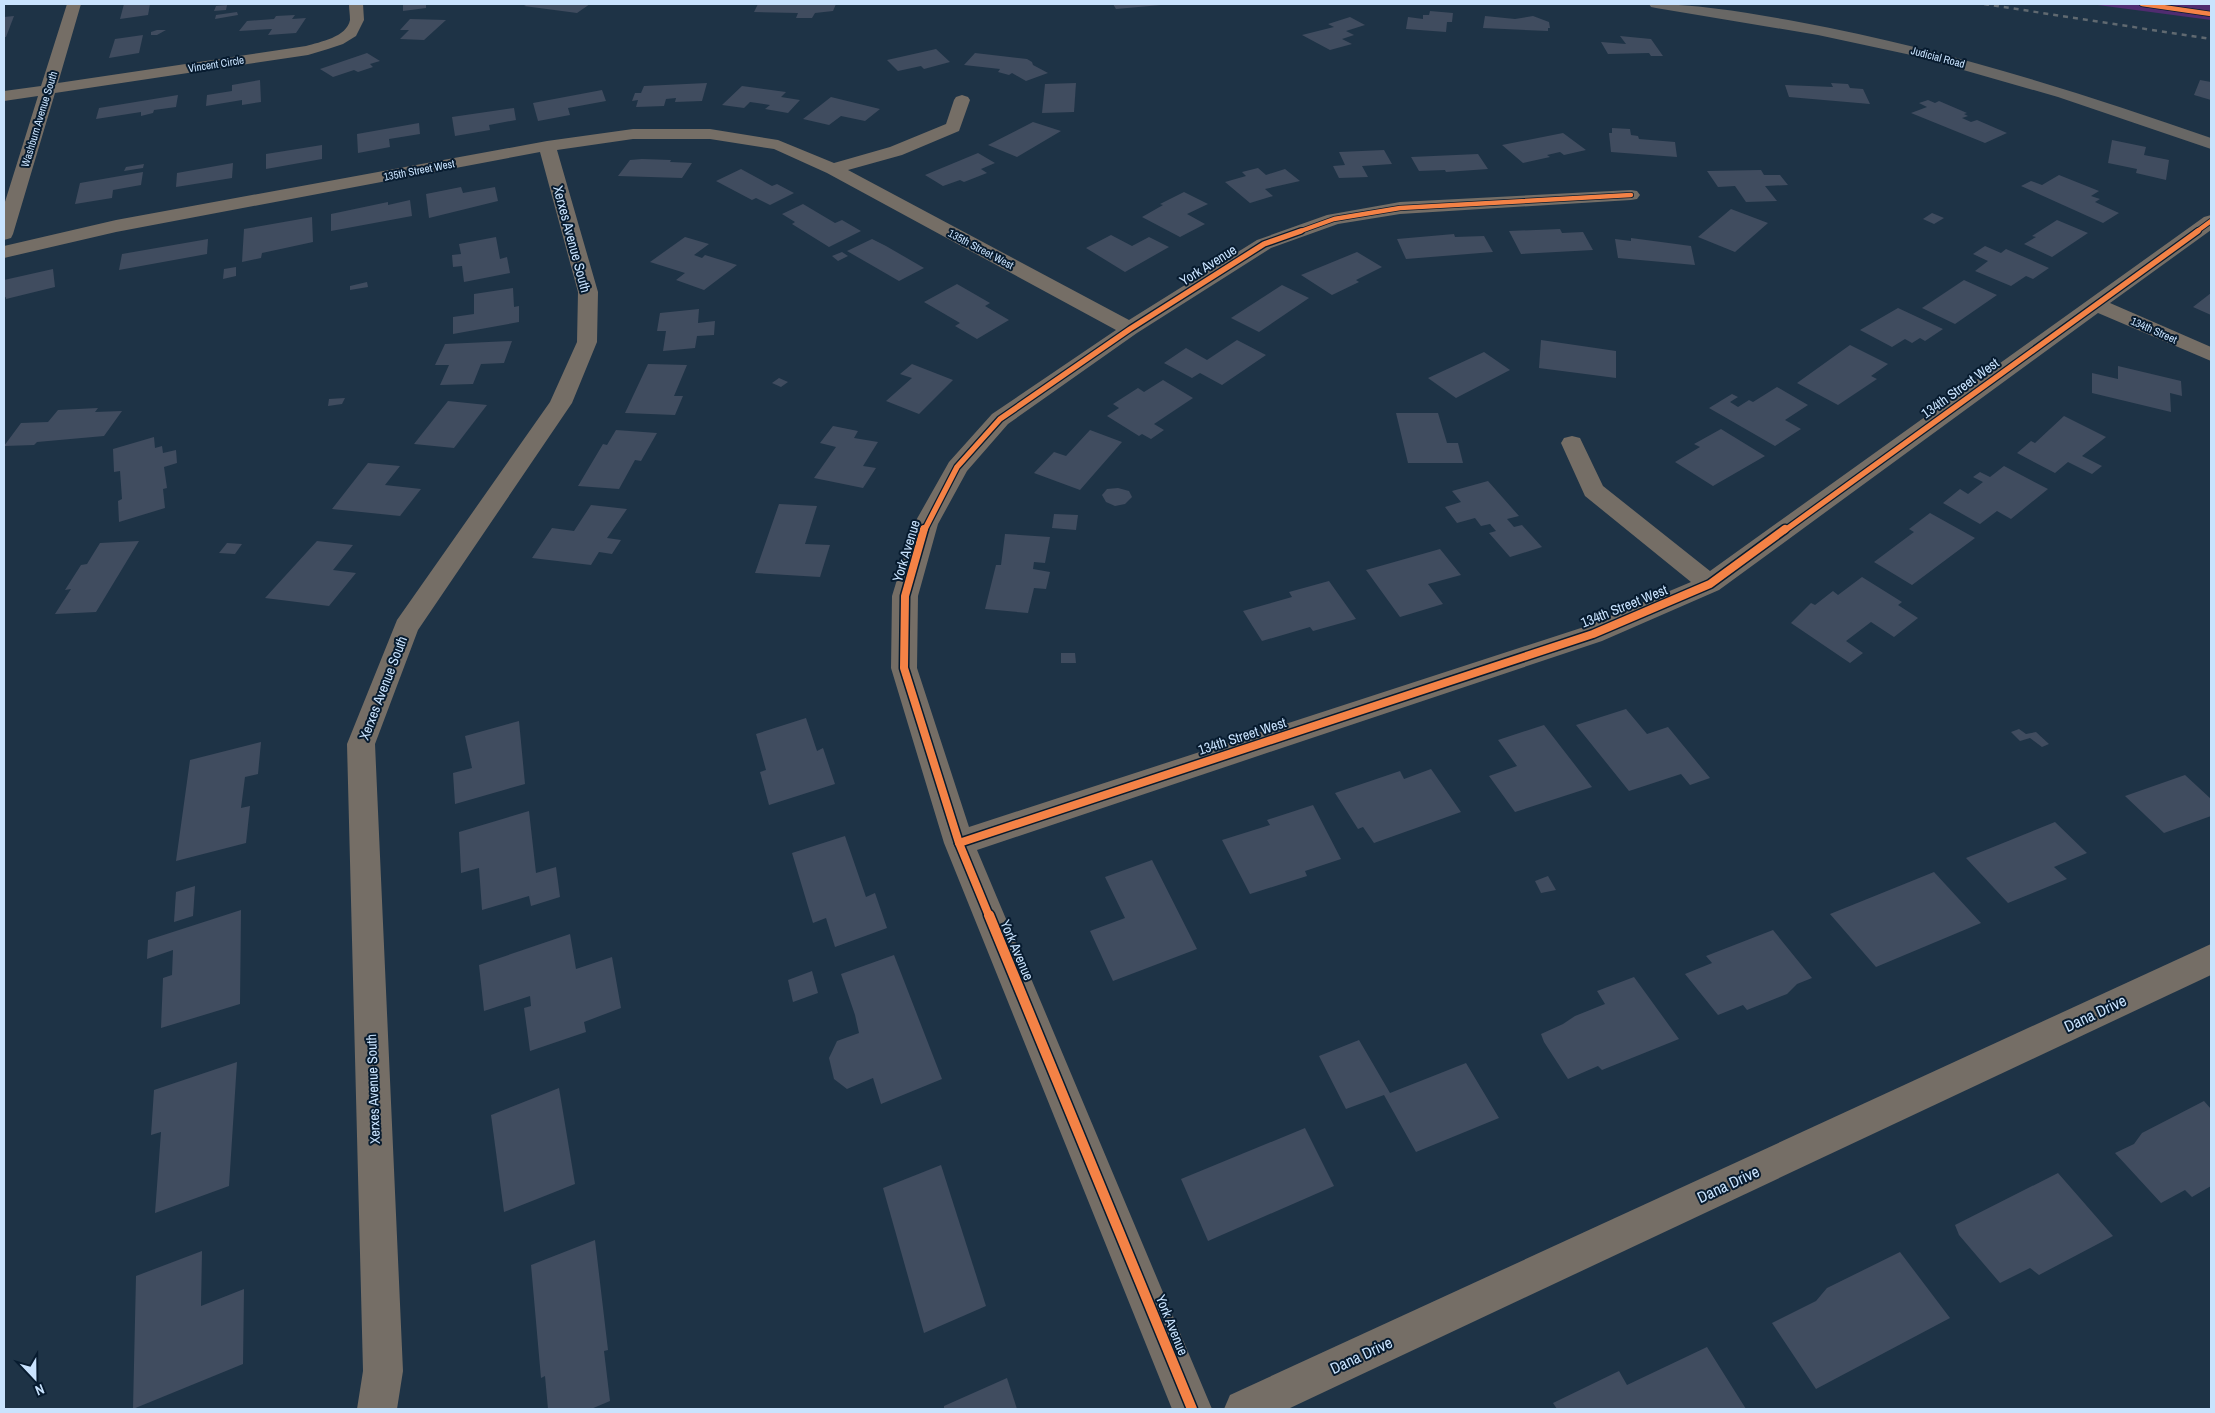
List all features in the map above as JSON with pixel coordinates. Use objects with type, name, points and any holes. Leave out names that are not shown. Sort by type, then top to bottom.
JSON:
[{"type":"street","name":"Washburn Avenue South","points":[[4,234],[74,4]]},
{"type":"street","name":"Vincent Circle","points":[[4,96],[308,50],[332,43],[349,34],[357,22],[356,4]]},
{"type":"street","name":"Judicial Road","points":[[1656,4],[1797,26],[1913,51],[2018,79],[2127,114],[2211,144]]},
{"type":"street","points":[[832,169],[896,151],[954,127],[962,100]]},
{"type":"street","name":"135th Street West","points":[[4,252],[116,226],[547,146],[633,134],[710,134],[778,145],[832,169],[1130,329]]},
{"type":"street","name":"Xerxes Avenue South","points":[[376,1409],[383,1371],[361,744],[406,627],[561,403],[587,342],[588,292],[547,146]]},
{"type":"street","name":"York Avenue","points":[[1192,1409],[959,843],[904,668],[906,596],[926,524],[957,468],[1000,419],[1130,329],[1264,244],[1334,219],[1400,208],[1631,194]]},
{"type":"street","name":"134th Street West","points":[[959,843],[1592,634],[1710,584],[2211,221]]},
{"type":"street","name":"134th Street","points":[[2097,305],[2211,355]]},
{"type":"street","points":[[1572,443],[1593,490],[1710,584]]},
{"type":"street","name":"Dana Drive","points":[[1244,1409],[2211,959]]},
{"type":"shaded area","points":[[2090,4],[2211,4],[2211,20]]},
{"type":"building","points":[[124,4],[150,4],[148,15],[120,19]]},
{"type":"building","points":[[403,4],[426,4],[426,8],[403,11]]},
{"type":"building","points":[[528,4],[590,4],[577,13],[524,6]]},
{"type":"building","points":[[758,4],[836,4],[833,11],[815,13],[812,18],[796,18],[798,13],[754,12]]},
{"type":"building","points":[[1113,4],[1161,4],[1161,5],[1116,9]]},
{"type":"building","points":[[227,5],[226,10],[214,11],[216,6]]},
{"type":"building","points":[[1430,11],[1453,13],[1452,22],[1447,22],[1446,32],[1406,29],[1408,17],[1423,19],[1423,15],[1429,15]]},
{"type":"building","points":[[237,12],[238,15],[215,19],[216,15]]},
{"type":"building","points":[[295,15],[292,19],[306,18],[296,33],[268,35],[272,29],[239,31],[247,21]]},
{"type":"building","points":[[14,16],[6,37],[4,37],[4,17]]},
{"type":"building","points":[[1485,16],[1515,19],[1533,16],[1549,22],[1550,28],[1548,28],[1548,31],[1483,28]]},
{"type":"building","points":[[1350,17],[1365,25],[1346,31],[1354,35],[1342,39],[1352,44],[1330,50],[1302,35],[1334,27],[1328,24]]},
{"type":"building","points":[[410,19],[446,20],[424,40],[400,39],[409,30],[400,30]]},
{"type":"building","points":[[166,30],[157,35],[151,35],[151,32]]},
{"type":"building","points":[[143,35],[139,53],[109,58],[115,39]]},
{"type":"building","points":[[1620,36],[1651,39],[1663,56],[1651,56],[1649,53],[1608,54],[1601,42],[1626,44]]},
{"type":"building","points":[[936,49],[950,62],[924,69],[921,66],[898,71],[887,60]]},
{"type":"building","points":[[367,53],[380,61],[370,64],[373,67],[358,72],[354,70],[333,77],[320,69]]},
{"type":"building","points":[[975,53],[1027,59],[1033,65],[1048,73],[1026,81],[1012,73],[1009,75],[998,72],[1000,69],[964,65]]},
{"type":"building","points":[[260,80],[261,102],[242,105],[242,100],[206,106],[207,95],[232,91],[232,85]]},
{"type":"building","points":[[2200,80],[2211,82],[2211,100],[2194,95]]},
{"type":"building","points":[[707,83],[702,101],[675,102],[676,98],[666,99],[664,106],[636,107],[638,100],[632,101],[635,93],[641,93],[644,86]]},
{"type":"building","points":[[1076,83],[1074,112],[1042,113],[1045,84]]},
{"type":"building","points":[[1831,83],[1848,84],[1850,88],[1863,89],[1870,104],[1789,97],[1785,85],[1833,87]]},
{"type":"building","points":[[742,86],[786,92],[781,97],[800,100],[788,113],[765,109],[770,105],[750,102],[744,108],[722,105]]},
{"type":"building","points":[[602,90],[606,101],[568,108],[570,115],[538,121],[533,103]]},
{"type":"building","points":[[178,95],[176,107],[154,110],[153,113],[141,116],[141,112],[96,119],[99,108]]},
{"type":"building","points":[[831,97],[880,109],[865,121],[841,116],[829,125],[803,119]]},
{"type":"building","points":[[1928,100],[1935,103],[1939,101],[1967,113],[1964,114],[1968,116],[1962,118],[1971,122],[1977,120],[2007,133],[1985,143],[1911,113],[1927,107],[1919,103]]},
{"type":"building","points":[[514,108],[516,120],[489,125],[490,130],[455,136],[452,117]]},
{"type":"building","points":[[1033,122],[1061,131],[1017,157],[988,145]]},
{"type":"building","points":[[419,123],[420,134],[389,139],[390,147],[358,153],[357,134]]},
{"type":"building","points":[[1612,128],[1630,129],[1631,135],[1638,136],[1639,139],[1675,142],[1677,157],[1611,152],[1609,133],[1612,133]]},
{"type":"building","points":[[1563,133],[1586,150],[1564,155],[1560,152],[1547,155],[1550,157],[1523,163],[1502,145]]},
{"type":"building","points":[[2112,140],[2146,147],[2144,155],[2169,160],[2166,180],[2136,173],[2137,169],[2108,163]]},
{"type":"building","points":[[322,145],[322,159],[266,169],[266,154]]},
{"type":"building","points":[[1384,150],[1392,164],[1362,166],[1368,177],[1339,178],[1333,166],[1345,165],[1339,152]]},
{"type":"building","points":[[978,153],[995,163],[981,169],[987,173],[964,182],[960,180],[943,186],[925,175]]},
{"type":"building","points":[[1478,154],[1488,169],[1446,172],[1445,170],[1419,171],[1411,157]]},
{"type":"building","points":[[642,159],[692,163],[682,178],[618,176],[630,160]]},
{"type":"building","points":[[233,163],[232,178],[176,187],[177,173]]},
{"type":"building","points":[[144,164],[143,168],[124,171],[126,167]]},
{"type":"building","points":[[1258,168],[1266,175],[1285,169],[1300,181],[1265,189],[1273,196],[1250,203],[1225,182],[1246,176],[1242,172]]},
{"type":"building","points":[[741,169],[772,186],[777,184],[794,193],[770,205],[756,198],[752,200],[716,181]]},
{"type":"building","points":[[1761,170],[1764,175],[1780,175],[1788,185],[1765,186],[1777,201],[1746,202],[1735,186],[1718,187],[1707,171]]},
{"type":"building","points":[[143,172],[141,185],[113,190],[112,198],[75,204],[80,183]]},
{"type":"building","points":[[2059,175],[2099,191],[2091,196],[2100,199],[2095,202],[2119,213],[2103,223],[2021,186],[2031,181],[2042,185]]},
{"type":"building","points":[[461,187],[463,193],[495,187],[498,201],[429,218],[426,194]]},
{"type":"building","points":[[1184,192],[1208,204],[1187,214],[1205,224],[1180,237],[1142,217],[1163,205],[1160,204]]},
{"type":"building","points":[[410,200],[412,216],[331,231],[331,214],[388,202],[388,205]]},
{"type":"building","points":[[803,204],[835,223],[842,220],[861,231],[829,247],[792,224],[795,222],[782,214]]},
{"type":"building","points":[[1731,209],[1768,223],[1735,252],[1698,237]]},
{"type":"building","points":[[1932,213],[1944,218],[1934,224],[1923,219]]},
{"type":"building","points":[[312,217],[313,242],[262,253],[261,258],[242,262],[244,229]]},
{"type":"building","points":[[2057,220],[2088,233],[2052,257],[2024,244],[2036,237],[2032,236]]},
{"type":"building","points":[[1560,229],[1562,233],[1583,232],[1593,250],[1521,254],[1509,231]]},
{"type":"building","points":[[1454,234],[1455,237],[1484,236],[1493,252],[1406,259],[1397,239]]},
{"type":"building","points":[[1111,235],[1132,246],[1149,237],[1169,247],[1125,272],[1086,248]]},
{"type":"building","points":[[496,237],[500,259],[507,257],[510,273],[464,282],[462,266],[453,267],[452,255],[461,254],[459,244]]},
{"type":"building","points":[[685,237],[709,244],[694,255],[702,258],[705,255],[737,265],[704,290],[676,280],[685,273],[650,262]]},
{"type":"building","points":[[1631,238],[1691,246],[1695,265],[1618,258],[1615,239],[1631,241]]},
{"type":"building","points":[[208,239],[207,254],[119,270],[122,254]]},
{"type":"building","points":[[872,239],[924,268],[899,281],[847,251]]},
{"type":"building","points":[[1985,246],[2001,253],[2006,249],[2049,268],[2033,279],[2026,276],[2011,286],[1975,271],[1988,261],[1973,254]]},
{"type":"building","points":[[842,252],[848,256],[838,261],[832,256]]},
{"type":"building","points":[[1357,252],[1382,267],[1356,280],[1359,282],[1332,295],[1301,275]]},
{"type":"building","points":[[236,267],[236,276],[223,279],[224,269]]},
{"type":"building","points":[[53,269],[55,287],[4,298],[4,280]]},
{"type":"building","points":[[1964,280],[1997,295],[1955,324],[1922,308]]},
{"type":"building","points":[[367,282],[368,287],[350,290],[350,286]]},
{"type":"building","points":[[957,284],[990,303],[985,306],[1009,320],[977,339],[955,326],[960,323],[924,302]]},
{"type":"building","points":[[1282,285],[1309,298],[1259,332],[1231,318]]},
{"type":"building","points":[[513,288],[514,307],[519,306],[519,322],[453,334],[453,317],[474,314],[474,294]]},
{"type":"building","points":[[2211,293],[2211,315],[2193,307]]},
{"type":"building","points":[[1898,308],[1943,329],[1925,341],[1920,338],[1912,343],[1905,339],[1892,347],[1860,330]]},
{"type":"building","points":[[699,309],[698,323],[715,321],[714,335],[697,336],[695,348],[663,351],[666,331],[657,331],[660,313]]},
{"type":"building","points":[[1237,340],[1266,355],[1222,385],[1200,373],[1192,378],[1164,363],[1186,348],[1207,360]]},
{"type":"building","points":[[1541,340],[1616,351],[1616,378],[1539,368]]},
{"type":"building","points":[[512,341],[504,363],[481,364],[473,384],[440,385],[449,365],[435,365],[445,344]]},
{"type":"building","points":[[1850,345],[1888,364],[1871,376],[1877,379],[1838,405],[1797,383]]},
{"type":"building","points":[[1484,352],[1510,370],[1456,398],[1428,378]]},
{"type":"building","points":[[648,364],[687,365],[674,396],[683,396],[675,415],[625,413]]},
{"type":"building","points":[[912,364],[953,380],[919,414],[886,401],[912,378],[900,374]]},
{"type":"building","points":[[2118,366],[2181,381],[2182,396],[2170,393],[2171,412],[2092,393],[2092,373],[2118,379]]},
{"type":"building","points":[[779,378],[788,382],[781,387],[772,383]]},
{"type":"building","points":[[1163,380],[1193,398],[1154,424],[1164,430],[1151,439],[1142,434],[1139,436],[1107,416],[1119,408],[1113,404],[1138,388],[1144,392]]},
{"type":"building","points":[[1777,387],[1808,405],[1785,420],[1801,429],[1775,446],[1709,408],[1732,394],[1738,397],[1730,402],[1738,407],[1749,400],[1753,402]]},
{"type":"building","points":[[345,398],[342,404],[328,406],[329,399]]},
{"type":"building","points":[[448,401],[487,405],[454,448],[414,444]]},
{"type":"building","points":[[98,408],[95,412],[122,411],[104,436],[37,442],[34,445],[4,446],[21,423],[48,422],[58,410]]},
{"type":"building","points":[[1396,413],[1438,413],[1447,443],[1458,443],[1463,463],[1408,463]]},
{"type":"building","points":[[2064,416],[2106,437],[2082,456],[2102,466],[2092,474],[2068,462],[2055,473],[2017,453],[2031,441],[2035,443]]},
{"type":"building","points":[[833,426],[858,431],[854,438],[878,442],[863,466],[876,468],[863,488],[814,478],[836,447],[820,443]]},
{"type":"building","points":[[1721,429],[1765,456],[1713,486],[1675,462],[1700,447],[1694,444]]},
{"type":"building","points":[[616,430],[657,433],[641,461],[635,460],[619,489],[578,486],[603,444],[607,445]]},
{"type":"building","points":[[1090,430],[1122,442],[1080,490],[1034,473],[1054,452],[1066,456]]},
{"type":"building","points":[[154,437],[155,448],[162,446],[163,453],[176,450],[177,463],[164,467],[167,488],[163,489],[165,508],[119,522],[118,501],[122,499],[120,471],[114,472],[113,449]]},
{"type":"building","points":[[368,463],[400,466],[385,485],[421,489],[400,516],[332,509]]},
{"type":"building","points":[[2004,466],[2048,489],[2011,519],[1997,511],[1980,524],[1943,503],[1960,489],[1968,494],[1983,482],[1973,477],[1980,472],[1990,477]]},
{"type":"building","points":[[1488,481],[1519,516],[1507,519],[1514,527],[1522,525],[1542,547],[1510,557],[1489,533],[1496,531],[1490,524],[1481,526],[1475,518],[1457,523],[1445,507],[1461,502],[1452,491]]},
{"type":"building","points":[[1118,488],[1129,491],[1132,497],[1125,504],[1115,506],[1106,502],[1102,495],[1107,489]]},
{"type":"building","points":[[779,504],[817,506],[805,544],[830,545],[820,577],[755,573]]},
{"type":"building","points":[[591,505],[627,509],[607,538],[621,540],[612,554],[599,552],[591,565],[532,558],[552,528],[574,531]]},
{"type":"building","points":[[1930,513],[1975,538],[1912,585],[1874,562],[1914,532],[1909,529]]},
{"type":"building","points":[[1054,514],[1078,515],[1076,530],[1052,528]]},
{"type":"building","points":[[1005,534],[1050,537],[1045,563],[1034,562],[1033,569],[1050,572],[1046,589],[1034,588],[1028,613],[985,609],[996,565],[1001,565]]},
{"type":"building","points":[[139,541],[96,612],[55,614],[71,589],[65,590],[81,565],[87,564],[100,543]]},
{"type":"building","points":[[317,541],[353,545],[333,570],[356,573],[329,606],[265,598]]},
{"type":"building","points":[[227,543],[242,544],[235,554],[219,553]]},
{"type":"building","points":[[1440,549],[1461,575],[1428,584],[1443,604],[1400,617],[1366,570]]},
{"type":"building","points":[[1862,577],[1902,602],[1898,605],[1918,618],[1894,637],[1871,622],[1846,641],[1863,653],[1850,663],[1791,623],[1811,603],[1815,605],[1833,591],[1838,595]]},
{"type":"building","points":[[1329,581],[1356,619],[1313,631],[1310,627],[1262,641],[1243,611],[1292,597],[1289,592]]},
{"type":"building","points":[[1061,653],[1075,653],[1076,663],[1061,663]]},
{"type":"building","points":[[1626,709],[1647,734],[1668,727],[1710,778],[1690,785],[1681,774],[1629,791],[1576,725]]},
{"type":"building","points":[[806,718],[817,751],[823,748],[835,784],[769,805],[760,772],[766,770],[756,734]]},
{"type":"building","points":[[519,721],[525,784],[455,804],[453,773],[472,768],[465,736]]},
{"type":"building","points":[[1544,725],[1592,787],[1515,812],[1489,776],[1517,766],[1498,740]]},
{"type":"building","points":[[2019,729],[2026,734],[2036,732],[2049,744],[2042,747],[2030,738],[2020,741],[2011,732]]},
{"type":"building","points":[[261,742],[258,774],[245,777],[241,808],[250,806],[246,843],[176,861],[190,760]]},
{"type":"building","points":[[1431,769],[1461,812],[1374,843],[1363,827],[1358,829],[1335,793],[1400,771],[1404,779]]},
{"type":"building","points":[[2185,775],[2211,799],[2211,816],[2164,833],[2125,796]]},
{"type":"building","points":[[1313,805],[1341,859],[1305,871],[1307,876],[1250,894],[1222,840],[1270,825],[1267,820]]},
{"type":"building","points":[[529,811],[536,873],[556,867],[560,897],[531,906],[529,896],[482,910],[479,868],[461,873],[459,832]]},
{"type":"building","points":[[2055,822],[2087,853],[2054,867],[2067,879],[2008,903],[1966,858]]},
{"type":"building","points":[[845,836],[866,897],[875,893],[887,928],[835,947],[826,918],[813,923],[792,853]]},
{"type":"building","points":[[1152,860],[1197,949],[1113,981],[1090,931],[1125,918],[1105,877]]},
{"type":"building","points":[[1934,872],[1981,923],[1876,967],[1830,914]]},
{"type":"building","points":[[1548,876],[1556,890],[1541,893],[1535,881]]},
{"type":"building","points":[[195,886],[193,916],[174,922],[176,892]]},
{"type":"building","points":[[241,910],[240,1004],[161,1028],[163,978],[172,975],[173,950],[147,959],[148,940]]},
{"type":"building","points":[[1773,930],[1812,978],[1797,984],[1787,994],[1747,1010],[1743,1005],[1718,1015],[1685,974],[1712,963],[1706,956]]},
{"type":"building","points":[[570,934],[576,969],[612,957],[621,1008],[584,1022],[586,1032],[530,1051],[524,1008],[531,1006],[530,996],[484,1011],[479,965]]},
{"type":"building","points":[[894,955],[942,1079],[881,1104],[873,1078],[847,1089],[834,1079],[829,1058],[837,1041],[859,1033],[841,974]]},
{"type":"building","points":[[812,971],[818,993],[793,1002],[788,980]]},
{"type":"building","points":[[1634,977],[1679,1039],[1602,1070],[1598,1066],[1568,1079],[1544,1042],[1541,1034],[1575,1016],[1605,1004],[1597,991]]},
{"type":"building","points":[[1359,1040],[1390,1093],[1466,1063],[1499,1118],[1416,1152],[1384,1095],[1346,1109],[1319,1056]]},
{"type":"building","points":[[237,1062],[229,1186],[155,1213],[161,1132],[151,1135],[154,1090]]},
{"type":"building","points":[[559,1088],[575,1184],[504,1212],[491,1115]]},
{"type":"building","points":[[2204,1101],[2211,1109],[2211,1186],[2192,1197],[2185,1190],[2161,1203],[2115,1153],[2134,1144],[2142,1133]]},
{"type":"building","points":[[1305,1128],[1334,1186],[1208,1241],[1181,1179]]},
{"type":"building","points":[[941,1165],[986,1306],[924,1333],[883,1188]]},
{"type":"building","points":[[2058,1173],[2113,1236],[2039,1275],[2030,1268],[2000,1283],[1959,1235],[1955,1225]]},
{"type":"building","points":[[595,1240],[608,1350],[604,1351],[610,1401],[591,1409],[548,1409],[545,1376],[541,1378],[531,1265]]},
{"type":"building","points":[[202,1251],[201,1306],[244,1289],[243,1364],[133,1409],[136,1276]]},
{"type":"building","points":[[1900,1252],[1950,1318],[1816,1389],[1772,1323],[1816,1301],[1827,1288]]},
{"type":"building","points":[[1707,1347],[1746,1409],[1557,1409],[1553,1403],[1619,1371],[1627,1385]]},
{"type":"building","points":[[1007,1378],[1017,1409],[944,1409],[944,1406]]},
{"type":"railway","points":[[1984,4],[2211,39]]},
{"type":"cycle path","points":[[2142,4],[2211,14]]},
{"type":"cycle path","points":[[1192,1409],[959,843],[904,668],[905,596],[926,524],[957,467],[1000,419],[1130,329],[1264,244],[1334,219],[1400,208],[1631,195]]},
{"type":"cycle path","points":[[959,843],[1593,634],[1710,584],[2211,221]]}]
